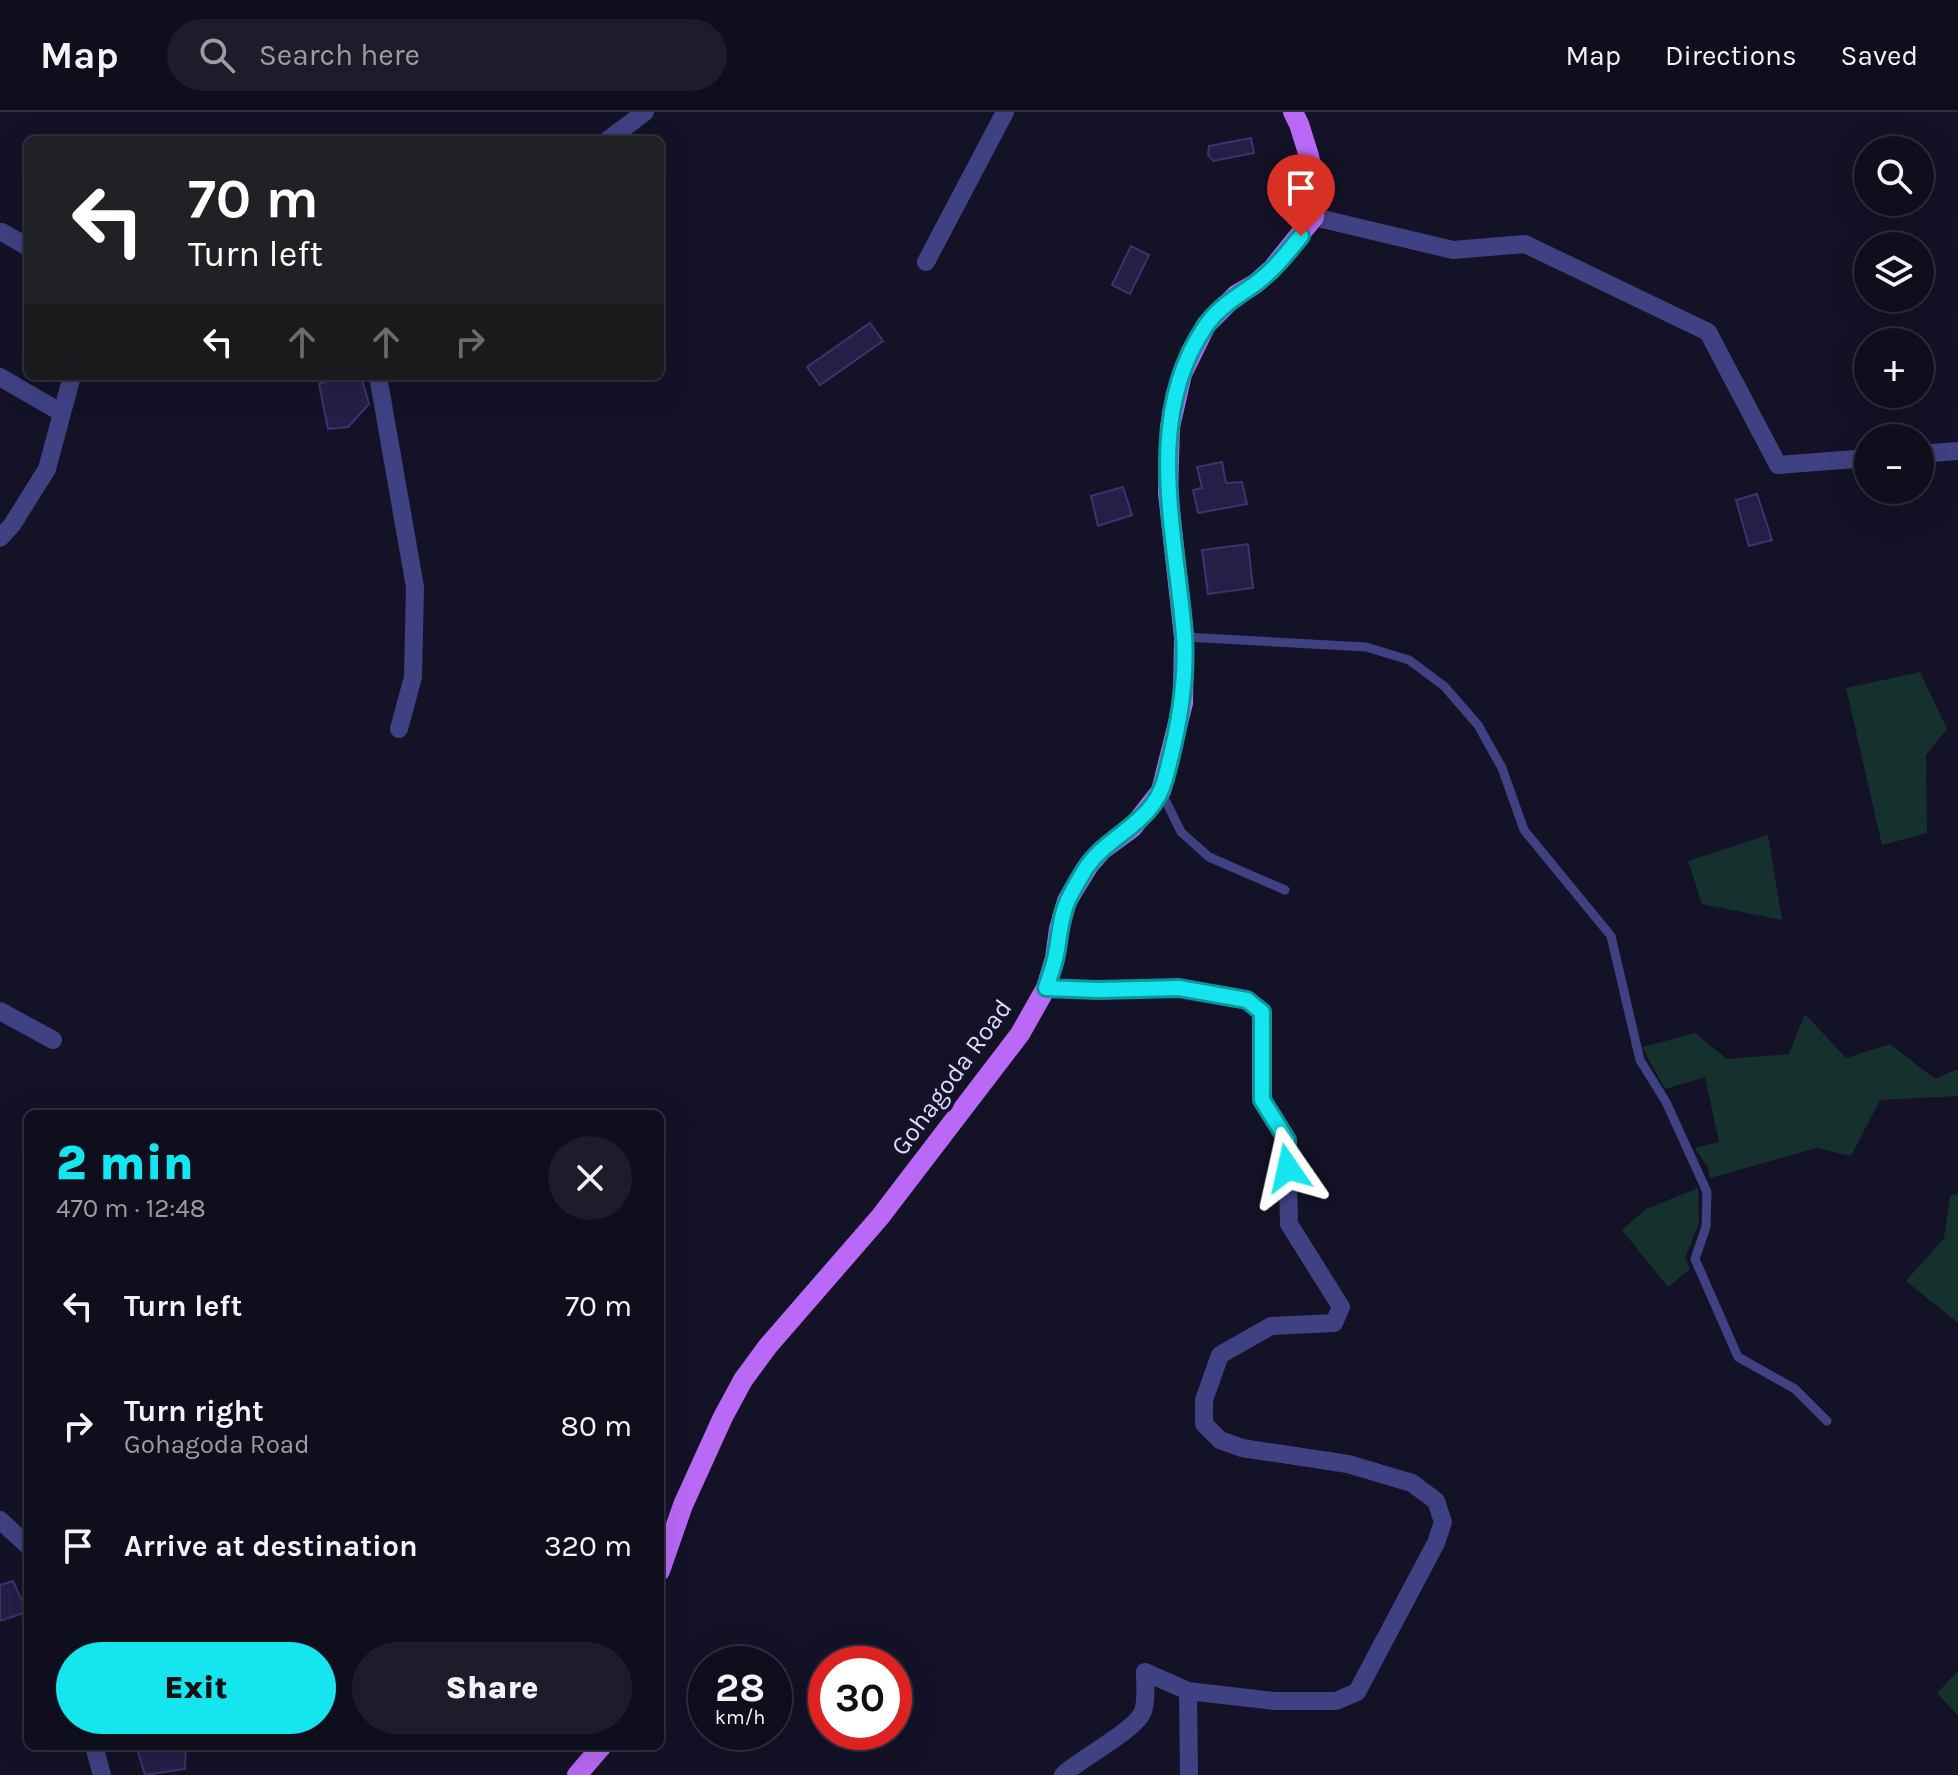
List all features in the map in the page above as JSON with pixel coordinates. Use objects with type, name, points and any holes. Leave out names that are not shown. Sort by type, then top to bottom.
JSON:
[{"type":"main road","points":[[1293,112],[1309,156],[1314,181],[1314,217]]},
{"type":"main road","name":"Gohagoda Road","points":[[664,1560],[683,1505],[743,1380],[768,1346],[880,1217],[1020,1034],[1046,988],[1067,901],[1095,857],[1132,828],[1161,791],[1183,703],[1184,637],[1168,493],[1170,427],[1182,374],[1206,325],[1236,295],[1272,269],[1314,217]]},
{"type":"main road","points":[[577,1775],[599,1750]]},
{"type":"street","points":[[613,136],[645,112]]},
{"type":"street","points":[[926,262],[1005,112]]},
{"type":"street","points":[[1314,217],[1453,250],[1525,244],[1708,332],[1778,465],[1854,459]]},
{"type":"street","points":[[2,232],[24,245]]},
{"type":"street","points":[[0,377],[62,413]]},
{"type":"street","points":[[0,538],[12,525],[47,469],[71,380]]},
{"type":"street","points":[[379,380],[415,587],[413,677],[399,729]]},
{"type":"street","points":[[1934,453],[1958,451]]},
{"type":"street","points":[[1046,988],[1179,988],[1247,1000],[1262,1012],[1262,1100],[1287,1140],[1289,1224],[1341,1307],[1334,1323],[1271,1326],[1220,1355],[1204,1400],[1204,1424],[1220,1440],[1242,1448],[1348,1464],[1412,1483],[1436,1501],[1443,1522],[1436,1543],[1357,1692],[1336,1701],[1274,1701],[1188,1691],[1145,1672],[1143,1712],[1132,1726],[1063,1775]]},
{"type":"street","points":[[0,1011],[53,1040]]},
{"type":"street","points":[[0,1520],[24,1542]]},
{"type":"street","points":[[1188,1691],[1189,1775]]},
{"type":"street","points":[[95,1750],[102,1775]]},
{"type":"lane","points":[[1184,637],[1366,647],[1409,660],[1444,686],[1478,725],[1502,768],[1524,830],[1611,936],[1640,1060],[1666,1102],[1707,1192],[1706,1227],[1695,1259],[1738,1357],[1795,1389],[1827,1421]]},
{"type":"lane","points":[[1161,791],[1181,832],[1209,857],[1285,890]]},
{"type":"green space","points":[[1920,672],[1947,729],[1926,755],[1927,833],[1882,845],[1846,688]]},
{"type":"green space","points":[[1768,835],[1782,920],[1702,904],[1688,861]]},
{"type":"green space","points":[[1805,1014],[1846,1058],[1890,1044],[1935,1079],[1958,1069],[1958,1096],[1880,1100],[1851,1156],[1817,1148],[1710,1178],[1708,1168],[1695,1148],[1719,1142],[1705,1077],[1665,1089],[1642,1047],[1695,1033],[1727,1059],[1789,1054]]},
{"type":"green space","points":[[1698,1188],[1699,1223],[1685,1258],[1690,1269],[1668,1287],[1622,1230],[1646,1209]]},
{"type":"green space","points":[[1958,1193],[1958,1323],[1906,1281],[1944,1238],[1950,1196]]},
{"type":"green space","points":[[1958,1671],[1958,1716],[1937,1693]]},
{"type":"building","points":[[1251,138],[1254,153],[1213,161],[1208,154],[1209,146]]},
{"type":"building","points":[[1131,246],[1149,255],[1130,294],[1112,285]]},
{"type":"building","points":[[870,323],[883,341],[820,385],[807,367]]},
{"type":"building","points":[[332,380],[362,380],[369,404],[348,427],[328,429],[319,384]]},
{"type":"building","points":[[1222,462],[1226,483],[1242,482],[1247,504],[1198,513],[1193,490],[1202,488],[1197,467]]},
{"type":"building","points":[[1123,487],[1132,515],[1098,526],[1091,496]]},
{"type":"building","points":[[1757,494],[1772,540],[1749,546],[1736,500]]},
{"type":"building","points":[[1248,544],[1253,588],[1208,594],[1202,550]]},
{"type":"building","points":[[13,1581],[24,1605],[24,1613],[0,1621],[0,1585]]},
{"type":"building","points":[[137,1750],[186,1750],[185,1769],[145,1775]]},
{"type":"route","points":[[1288,1168],[1287,1140],[1262,1100],[1262,1012],[1247,1000],[1179,988],[1046,988],[1067,901],[1089,865],[1102,850],[1132,828],[1161,791],[1183,703],[1184,637],[1168,493],[1170,427],[1182,374],[1206,325],[1236,295],[1272,269],[1301,236]]}]
